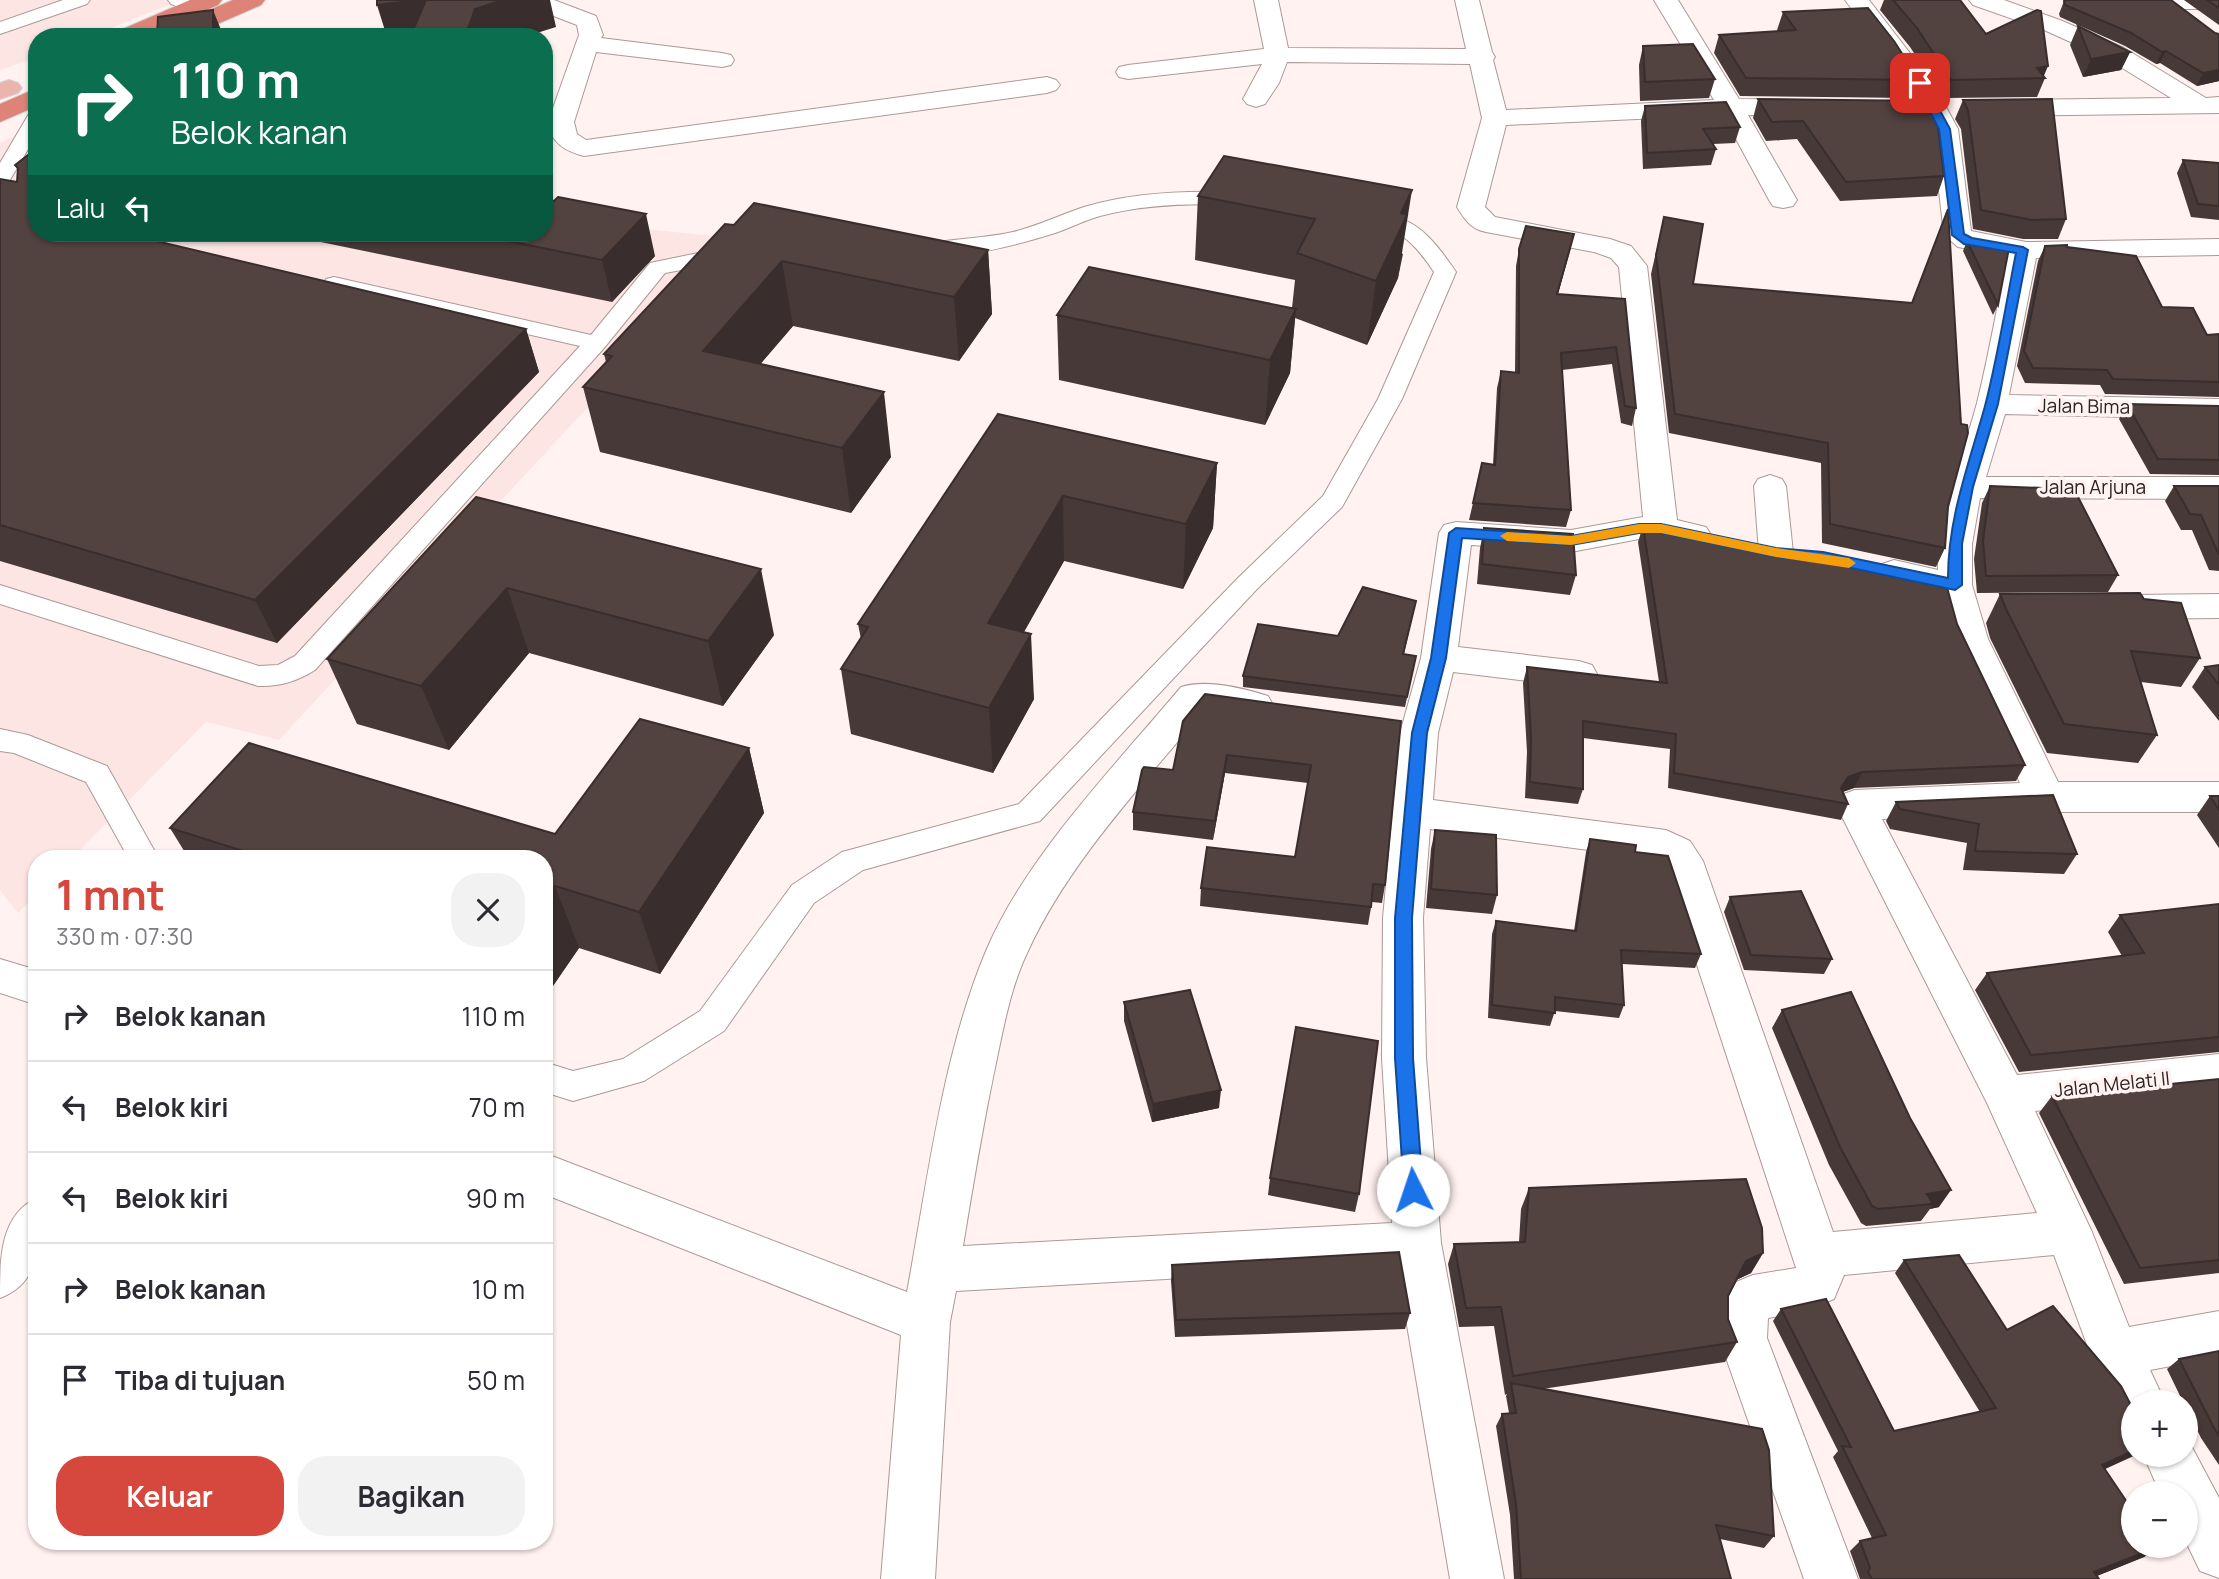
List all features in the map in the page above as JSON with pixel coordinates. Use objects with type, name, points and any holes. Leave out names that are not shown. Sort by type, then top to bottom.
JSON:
[{"type":"highway","points":[[189,28],[253,0]]},
{"type":"highway","points":[[143,28],[194,2]]},
{"type":"highway","points":[[0,114],[24,99]]},
{"type":"street","points":[[533,0],[588,22],[591,35],[561,122],[561,129],[568,141],[584,148],[1047,85]]},
{"type":"street","points":[[1256,99],[1272,76],[1277,55],[1277,41],[1266,0]]},
{"type":"street","points":[[1467,0],[1483,57],[1495,118],[1471,207],[1475,216],[1486,224],[1600,245],[1621,252],[1633,266],[1661,528]]},
{"type":"street","points":[[1666,0],[1783,200]]},
{"type":"street","points":[[1857,0],[1947,109],[1945,129],[1958,235],[1968,241],[2023,250],[2219,247]]},
{"type":"street","points":[[1981,0],[2052,25],[2115,54],[2209,105]]},
{"type":"street","points":[[2168,2],[2219,2]]},
{"type":"street","points":[[2168,2],[2197,23]]},
{"type":"street","points":[[586,44],[722,60]]},
{"type":"street","points":[[1128,72],[1277,55],[1483,57]]},
{"type":"street","points":[[1947,109],[2209,105]]},
{"type":"street","points":[[1495,118],[1731,107],[1829,108]]},
{"type":"street","points":[[2023,250],[1992,404],[1966,487],[1955,544],[1957,596],[1970,639],[2046,797]]},
{"type":"street","name":"Jalan Bima","points":[[1992,404],[2219,409]]},
{"type":"street","points":[[1751,547],[1770,486]]},
{"type":"street","name":"Jalan Arjuna","points":[[1966,487],[2219,488]]},
{"type":"street","points":[[1477,1579],[1417,1243],[1404,1045],[1403,918],[1413,812],[1407,724],[1439,658],[1456,533],[1571,541],[1639,528],[1661,528],[1751,547],[1811,556]]},
{"type":"street","points":[[1863,565],[2001,608]]},
{"type":"street","points":[[2096,607],[2219,606]]},
{"type":"street","points":[[1439,658],[1618,678]]},
{"type":"street","points":[[908,1579],[926,1322],[966,1098],[985,1012],[1007,950],[1038,894],[1083,832],[1194,696],[1289,709]]},
{"type":"street","points":[[2134,1390],[2115,1353],[2069,1231],[2005,1095],[1856,805],[2046,797],[2219,797]]},
{"type":"street","points":[[1413,812],[1666,845],[1683,861],[1818,1255],[1821,1272],[1816,1283],[1804,1289],[1753,1298],[1742,1317],[1743,1338],[1831,1579]]},
{"type":"street","points":[[0,976],[28,985]]},
{"type":"street","name":"Jalan Melati II","points":[[2005,1095],[2219,1073]]},
{"type":"street","points":[[553,1177],[926,1322]]},
{"type":"street","points":[[1818,1255],[2069,1231]]},
{"type":"street","points":[[0,1276],[28,1233]]},
{"type":"street","points":[[937,1270],[1417,1243]]},
{"type":"street","points":[[2115,1353],[2219,1334]]},
{"type":"street","points":[[2175,1467],[2219,1552]]},
{"type":"lane","points":[[0,28],[81,0]]},
{"type":"lane","points":[[0,181],[24,99]]},
{"type":"lane","points":[[910,252],[980,246],[1045,230],[1093,211],[1127,205],[1215,197],[1265,201]]},
{"type":"lane","points":[[553,1080],[573,1086],[632,1071],[712,1021],[803,894],[853,861],[1029,813],[1248,583],[1333,501],[1390,399],[1445,272],[1419,235],[1390,219],[1340,211]]},
{"type":"lane","points":[[0,594],[258,676],[277,676],[295,670],[305,663],[596,343],[658,268],[703,259],[756,257]]},
{"type":"lane","points":[[312,279],[596,343]]},
{"type":"lane","points":[[0,740],[18,743],[97,774],[139,850]]},
{"type":"shaded area","points":[[0,0],[181,0],[111,28],[28,28],[28,60],[0,70]]},
{"type":"shaded area","points":[[28,129],[28,242],[553,242],[553,220],[744,239],[279,740],[206,722],[80,850],[28,850],[28,903],[18,913],[0,890],[0,143]]},
{"type":"building","points":[[377,0],[419,0],[377,5]]},
{"type":"building","points":[[426,0],[503,0],[475,9],[468,28],[414,28]]},
{"type":"building","points":[[1893,0],[1960,0],[1986,34],[2037,10],[2041,11],[2048,66],[2037,68],[2045,78],[1951,80],[1917,28]]},
{"type":"building","points":[[2066,0],[2171,0],[2219,34],[2219,70],[2203,73],[2131,33],[2065,5]]},
{"type":"building","points":[[2207,0],[2219,0],[2219,8]]},
{"type":"building","points":[[1868,8],[1894,41],[1919,80],[1746,78],[1719,35],[1796,30],[1783,12]]},
{"type":"building","points":[[213,10],[213,28],[157,28],[158,17]]},
{"type":"building","points":[[2078,26],[2130,52],[2091,59]]},
{"type":"building","points":[[1693,44],[1715,79],[1645,82],[1643,46]]},
{"type":"building","points":[[1758,99],[1930,101],[1936,111],[1944,176],[1846,182],[1803,121],[1772,122]]},
{"type":"building","points":[[2052,99],[2066,219],[2032,220],[1981,210],[1968,110],[1963,100]]},
{"type":"building","points":[[1726,102],[1740,127],[1703,129],[1716,149],[1647,153],[1645,106]]},
{"type":"building","points":[[28,155],[28,242],[160,242],[526,329],[255,600],[0,525],[0,179],[17,182],[18,168],[15,165]]},
{"type":"building","points":[[1224,156],[1412,190],[1401,213],[1407,215],[1376,281],[1297,253],[1315,219],[1198,196]]},
{"type":"building","points":[[2183,160],[2219,163],[2219,206],[2198,204]]},
{"type":"building","points":[[558,197],[646,214],[602,260],[513,242],[553,242],[554,201]]},
{"type":"building","points":[[754,203],[988,250],[954,297],[782,261],[703,351],[884,392],[842,448],[583,387],[612,356],[604,354],[725,224],[734,225]]},
{"type":"building","points":[[1948,209],[1961,424],[1967,425],[1968,433],[1948,507],[1945,548],[1830,524],[1828,443],[1675,414],[1656,255],[1664,217],[1703,224],[1693,284],[1912,303]]},
{"type":"building","points":[[1526,226],[1574,234],[1557,294],[1625,299],[1636,408],[1625,406],[1616,347],[1561,353],[1571,510],[1473,503],[1482,463],[1495,465],[1501,371],[1519,373],[1519,249]]},
{"type":"building","points":[[1967,241],[2009,248],[1998,305]]},
{"type":"building","points":[[2067,245],[2136,256],[2162,307],[2193,308],[2207,335],[2219,334],[2219,382],[2113,379],[2107,370],[2033,368],[2024,351],[2045,246]]},
{"type":"building","points":[[1089,267],[1296,309],[1270,360],[1057,315]]},
{"type":"building","points":[[2127,404],[2219,406],[2219,460],[2158,459]]},
{"type":"building","points":[[998,414],[1217,463],[1186,524],[1063,496],[988,623],[1031,634],[989,708],[841,669],[868,627],[858,624]]},
{"type":"building","points":[[1990,486],[2068,489],[2069,493],[2076,493],[2118,575],[1986,576],[1983,541]]},
{"type":"building","points":[[2174,486],[2219,486],[2219,555],[2201,515],[2190,514]]},
{"type":"building","points":[[476,497],[761,569],[708,641],[507,588],[421,686],[327,659]]},
{"type":"building","points":[[1643,526],[1683,530],[1782,551],[1829,555],[1945,580],[1957,624],[2025,765],[1862,772],[1848,777],[1841,788],[1848,804],[1674,773],[1676,734],[1583,721],[1583,789],[1530,782],[1531,737],[1527,667],[1667,683]]},
{"type":"building","points":[[1484,528],[1573,534],[1576,575],[1482,564]]},
{"type":"building","points":[[1363,587],[1416,601],[1403,654],[1416,656],[1407,697],[1243,676],[1258,624],[1338,636]]},
{"type":"building","points":[[2140,593],[2144,599],[2181,603],[2200,658],[2131,651],[2157,735],[2064,724],[2000,594]]},
{"type":"building","points":[[2219,665],[2219,685],[2205,667]]},
{"type":"building","points":[[1205,694],[1401,721],[1385,885],[1373,884],[1371,907],[1201,888],[1207,847],[1295,857],[1311,765],[1227,755],[1215,821],[1133,812],[1142,770],[1144,767],[1173,770],[1183,721]]},
{"type":"building","points":[[640,719],[749,748],[639,912],[555,886],[553,889],[553,850],[240,850],[170,828],[249,743],[555,834]]},
{"type":"building","points":[[2053,795],[2077,854],[1975,851],[1979,824],[1900,809],[1896,802]]},
{"type":"building","points":[[2210,796],[2219,796],[2219,810]]},
{"type":"building","points":[[1435,830],[1496,835],[1497,895],[1431,889]]},
{"type":"building","points":[[1590,839],[1636,845],[1635,852],[1668,856],[1701,954],[1621,950],[1624,1005],[1555,997],[1555,1013],[1492,1005],[1496,921],[1576,931]]},
{"type":"building","points":[[1801,891],[1832,959],[1751,955],[1730,897]]},
{"type":"building","points":[[2219,904],[2219,1037],[2031,1055],[1987,973],[2144,953],[2120,915]]},
{"type":"building","points":[[1190,990],[1221,1090],[1153,1104],[1124,1002]]},
{"type":"building","points":[[1851,992],[1910,1118],[1951,1190],[1927,1194],[1933,1204],[1878,1209],[1872,1206],[1840,1147],[1782,1010]]},
{"type":"building","points":[[1296,1027],[1378,1041],[1359,1194],[1270,1178]]},
{"type":"building","points":[[2219,1079],[2219,1260],[2140,1268],[2052,1096]]},
{"type":"building","points":[[1746,1179],[1762,1228],[1763,1253],[1746,1261],[1728,1296],[1728,1319],[1737,1342],[1513,1376],[1501,1307],[1466,1308],[1454,1244],[1525,1242],[1529,1188]]},
{"type":"building","points":[[1399,1252],[1410,1313],[1176,1320],[1172,1265]]},
{"type":"building","points":[[1959,1255],[2007,1330],[2053,1306],[2121,1386],[2121,1456],[2102,1465],[2121,1493],[2121,1558],[2130,1558],[2094,1572],[2099,1579],[1872,1579],[1860,1541],[1886,1535],[1842,1446],[1851,1447],[1781,1309],[1826,1299],[1894,1431],[1996,1408],[1904,1260]]},
{"type":"building","points":[[2219,1351],[2219,1436],[2198,1396],[2198,1390],[2195,1390],[2179,1359]]},
{"type":"building","points":[[1511,1383],[1762,1429],[1769,1450],[1774,1536],[1716,1525],[1731,1579],[1521,1579],[1516,1504],[1502,1414],[1516,1413]]},
{"type":"slow traffic","points":[[1507,536],[1571,541],[1639,528],[1661,528],[1776,552],[1849,563]]},
{"type":"route","points":[[1413,1190],[1404,1058],[1403,918],[1419,733],[1439,658],[1456,550],[1456,533],[1571,541],[1639,528],[1661,528],[1776,552],[1823,557],[1955,585],[1955,544],[1966,487],[1992,404],[2023,250],[1968,241],[1958,235],[1945,129],[1920,83]]}]
